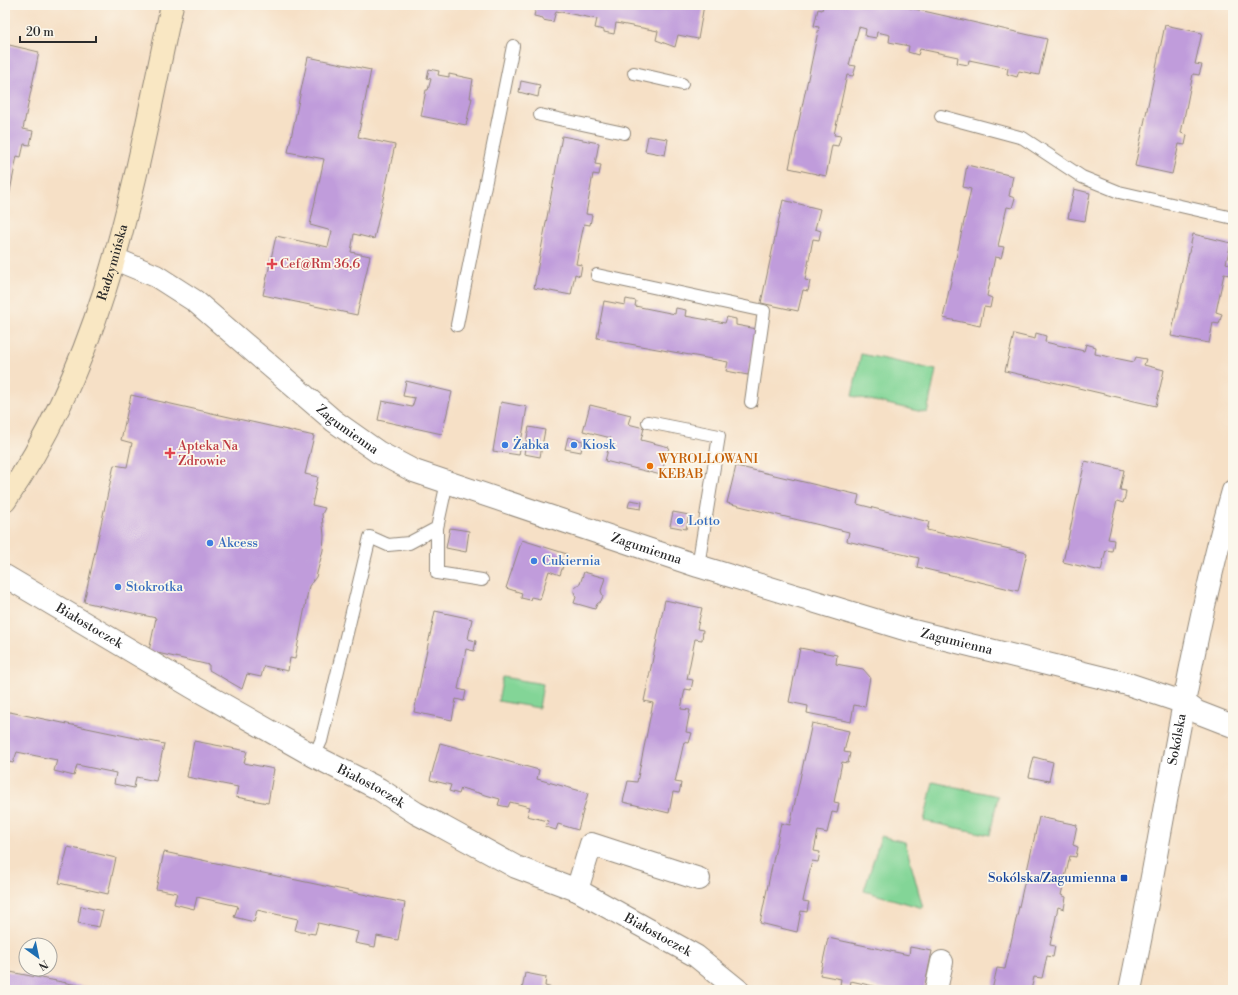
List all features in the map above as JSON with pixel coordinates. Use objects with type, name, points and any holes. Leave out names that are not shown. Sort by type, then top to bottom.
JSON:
[{"type":"street","name":"Radzymińska","points":[[5,502],[25,473],[47,435],[69,389],[88,339],[115,259],[133,190],[172,5]]},
{"type":"street","name":"Zagumienna","points":[[115,259],[156,276],[195,300],[334,421],[378,452],[414,471],[698,566],[901,628],[1128,684],[1185,703],[1197,712],[1233,726]]},
{"type":"street","name":"Sokólska","points":[[1130,990],[1142,934],[1173,756],[1214,558],[1233,491]]},
{"type":"street","name":"Białostoczek","points":[[5,576],[194,688],[317,757],[379,789],[416,813],[516,867],[577,890],[696,956],[738,990]]},
{"type":"street","points":[[577,890],[592,844],[699,878]]},
{"type":"street","points":[[936,990],[942,962]]},
{"type":"lane","points":[[457,325],[513,46]]},
{"type":"lane","points":[[634,73],[682,84]]},
{"type":"lane","points":[[540,115],[624,132]]},
{"type":"lane","points":[[941,116],[1023,138],[1082,178],[1119,192],[1233,218]]},
{"type":"lane","points":[[597,275],[764,312],[751,402]]},
{"type":"lane","points":[[648,422],[719,436],[698,566]]},
{"type":"lane","points":[[447,482],[437,528],[436,573],[482,580]]},
{"type":"lane","points":[[317,757],[370,537],[388,545],[409,543],[437,528]]},
{"type":"green space","points":[[861,354],[936,370],[927,413],[852,396]]},
{"type":"green space","points":[[503,677],[543,684],[539,708],[498,701]]},
{"type":"green space","points":[[933,782],[998,796],[990,835],[924,821]]},
{"type":"green space","points":[[881,836],[905,842],[923,908],[864,891]]},
{"type":"building","points":[[530,5],[704,5],[698,39],[678,35],[675,47],[656,40],[658,31],[616,23],[614,34],[595,28],[597,19],[556,11],[553,22],[543,20],[543,18],[534,16],[536,7]]},
{"type":"building","points":[[823,5],[897,5],[1047,39],[1039,75],[1019,71],[1017,77],[1007,74],[1008,68],[969,60],[968,65],[957,63],[958,57],[920,49],[918,55],[908,52],[909,46],[889,42],[890,35],[877,32],[876,38],[865,36],[866,29],[859,27],[849,65],[856,66],[853,76],[847,75],[834,135],[841,136],[838,146],[832,145],[826,176],[789,168],[819,27],[814,26],[818,9],[822,10]]},
{"type":"building","points":[[1165,25],[1202,33],[1195,64],[1202,65],[1199,75],[1193,74],[1181,133],[1187,135],[1185,145],[1179,144],[1172,174],[1135,166]]},
{"type":"building","points":[[5,44],[39,52],[23,129],[33,131],[30,145],[24,144],[21,157],[17,156],[6,211]]},
{"type":"building","points":[[308,57],[371,70],[358,137],[395,145],[374,239],[354,234],[351,252],[370,256],[357,315],[263,295],[276,236],[328,247],[332,231],[310,225],[324,159],[288,152]]},
{"type":"building","points":[[429,69],[439,71],[438,75],[449,77],[449,74],[473,79],[470,98],[472,98],[466,125],[421,116],[426,90],[428,90],[431,79],[427,78]]},
{"type":"building","points":[[521,81],[540,85],[538,97],[519,92]]},
{"type":"building","points":[[562,136],[599,143],[595,164],[601,165],[599,175],[593,174],[586,214],[592,215],[590,225],[584,224],[576,264],[582,265],[580,276],[575,274],[571,295],[534,288]]},
{"type":"building","points":[[648,136],[668,139],[665,155],[645,151]]},
{"type":"building","points":[[967,165],[1013,176],[1009,196],[1015,198],[1012,208],[1007,207],[998,246],[1004,247],[1001,258],[995,257],[987,296],[992,298],[990,308],[984,307],[980,326],[943,318],[971,189],[963,187]]},
{"type":"building","points":[[1074,189],[1090,193],[1085,221],[1068,218]]},
{"type":"building","points":[[783,200],[820,209],[815,229],[821,231],[819,240],[813,239],[805,280],[810,281],[808,291],[803,290],[798,311],[761,303]]},
{"type":"building","points":[[1193,234],[1231,243],[1226,263],[1232,265],[1230,275],[1224,274],[1216,312],[1222,314],[1219,324],[1213,323],[1209,343],[1171,336]]},
{"type":"building","points":[[626,299],[636,301],[635,306],[675,314],[676,308],[686,310],[685,316],[725,323],[727,317],[736,319],[736,325],[757,329],[748,375],[726,371],[728,362],[597,338],[604,301],[625,305]]},
{"type":"building","points":[[1036,333],[1046,336],[1045,342],[1084,351],[1086,344],[1096,347],[1095,354],[1134,362],[1136,357],[1146,359],[1144,365],[1164,370],[1156,406],[1005,371],[1014,334],[1035,339]]},
{"type":"building","points":[[406,381],[452,392],[442,434],[378,420],[382,401],[412,407],[415,398],[403,396]]},
{"type":"building","name":"Akcess","points":[[131,395],[314,436],[305,474],[318,477],[312,505],[325,508],[322,514],[324,536],[323,550],[316,577],[309,586],[295,659],[290,658],[288,671],[264,666],[261,677],[247,674],[242,689],[209,670],[209,665],[149,651],[156,618],[84,602],[114,465],[127,467],[132,443],[121,440]]},
{"type":"building","points":[[501,402],[527,407],[519,455],[493,451]]},
{"type":"building","points":[[590,405],[631,415],[628,424],[644,428],[641,440],[669,447],[661,475],[605,461],[611,438],[583,431]]},
{"type":"building","points":[[529,427],[545,430],[540,457],[524,454]]},
{"type":"building","name":"Kiosk","points":[[568,437],[583,441],[581,452],[565,449]]},
{"type":"building","points":[[1085,461],[1124,470],[1120,490],[1126,491],[1125,497],[1123,503],[1117,501],[1108,539],[1114,540],[1113,547],[1112,551],[1106,550],[1101,571],[1063,562]]},
{"type":"building","points":[[736,466],[859,495],[857,504],[929,522],[927,530],[1027,553],[1018,591],[917,567],[919,558],[847,541],[849,532],[727,503]]},
{"type":"building","points":[[630,500],[642,502],[641,509],[628,507]]},
{"type":"building","name":"Lotto","points":[[673,512],[689,515],[686,529],[670,526]]},
{"type":"building","points":[[450,528],[469,531],[466,552],[446,548]]},
{"type":"building","name":"Cukiernia","points":[[522,540],[567,554],[560,575],[549,571],[540,599],[531,597],[530,600],[521,598],[522,593],[506,588]]},
{"type":"building","points":[[584,572],[605,578],[601,591],[603,596],[595,609],[574,603],[576,597],[574,592],[575,586],[580,584]]},
{"type":"building","points":[[665,600],[702,608],[697,629],[703,630],[702,640],[695,639],[687,679],[693,680],[691,690],[685,689],[681,709],[690,710],[686,732],[692,733],[689,743],[684,742],[675,782],[681,783],[680,789],[679,793],[673,792],[669,813],[623,802],[628,781],[637,782],[653,703],[644,701]]},
{"type":"building","points":[[435,611],[472,619],[468,639],[476,641],[474,651],[466,649],[458,689],[466,691],[464,701],[456,699],[452,720],[414,712]]},
{"type":"building","points":[[800,648],[837,655],[836,664],[863,669],[870,677],[865,707],[854,705],[851,722],[807,713],[808,706],[789,702]]},
{"type":"building","points":[[5,711],[164,744],[156,781],[136,777],[134,788],[114,784],[116,773],[77,765],[74,776],[54,771],[57,760],[17,752],[13,763],[5,761]]},
{"type":"building","points":[[812,723],[849,731],[844,752],[850,753],[848,763],[842,762],[834,802],[839,803],[837,813],[832,812],[827,833],[818,831],[814,851],[820,852],[818,862],[812,861],[803,901],[809,902],[807,912],[801,911],[797,932],[760,923],[781,823],[790,825]]},
{"type":"building","points":[[194,741],[247,751],[244,763],[274,769],[268,803],[236,797],[238,787],[187,777]]},
{"type":"building","points":[[440,743],[539,770],[537,779],[588,793],[578,830],[558,824],[556,830],[546,827],[548,821],[527,816],[530,807],[510,802],[508,807],[498,805],[500,799],[461,788],[459,794],[449,791],[451,785],[430,780]]},
{"type":"building","points":[[1034,757],[1053,762],[1049,781],[1029,777]]},
{"type":"building","points":[[1039,817],[1077,825],[1073,845],[1078,847],[1076,857],[1070,856],[1061,895],[1066,897],[1064,909],[1058,907],[1050,945],[1055,946],[1053,957],[1047,956],[1042,978],[1034,977],[1031,990],[992,990],[997,968],[1005,969]]},
{"type":"building","points":[[68,847],[116,858],[108,894],[59,883]]},
{"type":"building","points":[[164,852],[405,903],[398,940],[377,936],[375,947],[355,943],[358,932],[318,923],[315,934],[301,932],[295,930],[298,919],[257,910],[254,922],[234,917],[238,906],[197,897],[194,909],[174,904],[177,893],[156,889]]},
{"type":"building","points":[[81,906],[103,911],[99,927],[78,923]]},
{"type":"building","points":[[828,938],[909,955],[910,947],[932,951],[924,990],[891,990],[851,981],[850,987],[840,985],[841,979],[820,975]]},
{"type":"building","points":[[5,971],[18,974],[18,977],[36,977],[98,989],[98,990],[5,990]]},
{"type":"building","points":[[525,973],[546,977],[545,986],[561,990],[522,990]]},
{"type":"place","name":"Cef@Rm 36,6","points":[[272,264]]},
{"type":"place","name":"Żabka","points":[[505,445]]},
{"type":"place","name":"Kiosk","points":[[574,445]]},
{"type":"place","name":"Apteka Na Zdrowie","points":[[170,453]]},
{"type":"place","name":"WYROLLOWANI KEBAB","points":[[650,466]]},
{"type":"place","name":"Lotto","points":[[680,521]]},
{"type":"place","name":"Akcess","points":[[210,543]]},
{"type":"place","name":"Cukiernia","points":[[534,561]]},
{"type":"place","name":"Stokrotka","points":[[118,587]]},
{"type":"place","name":"Sokólska/Zagumienna","points":[[1124,878]]}]
